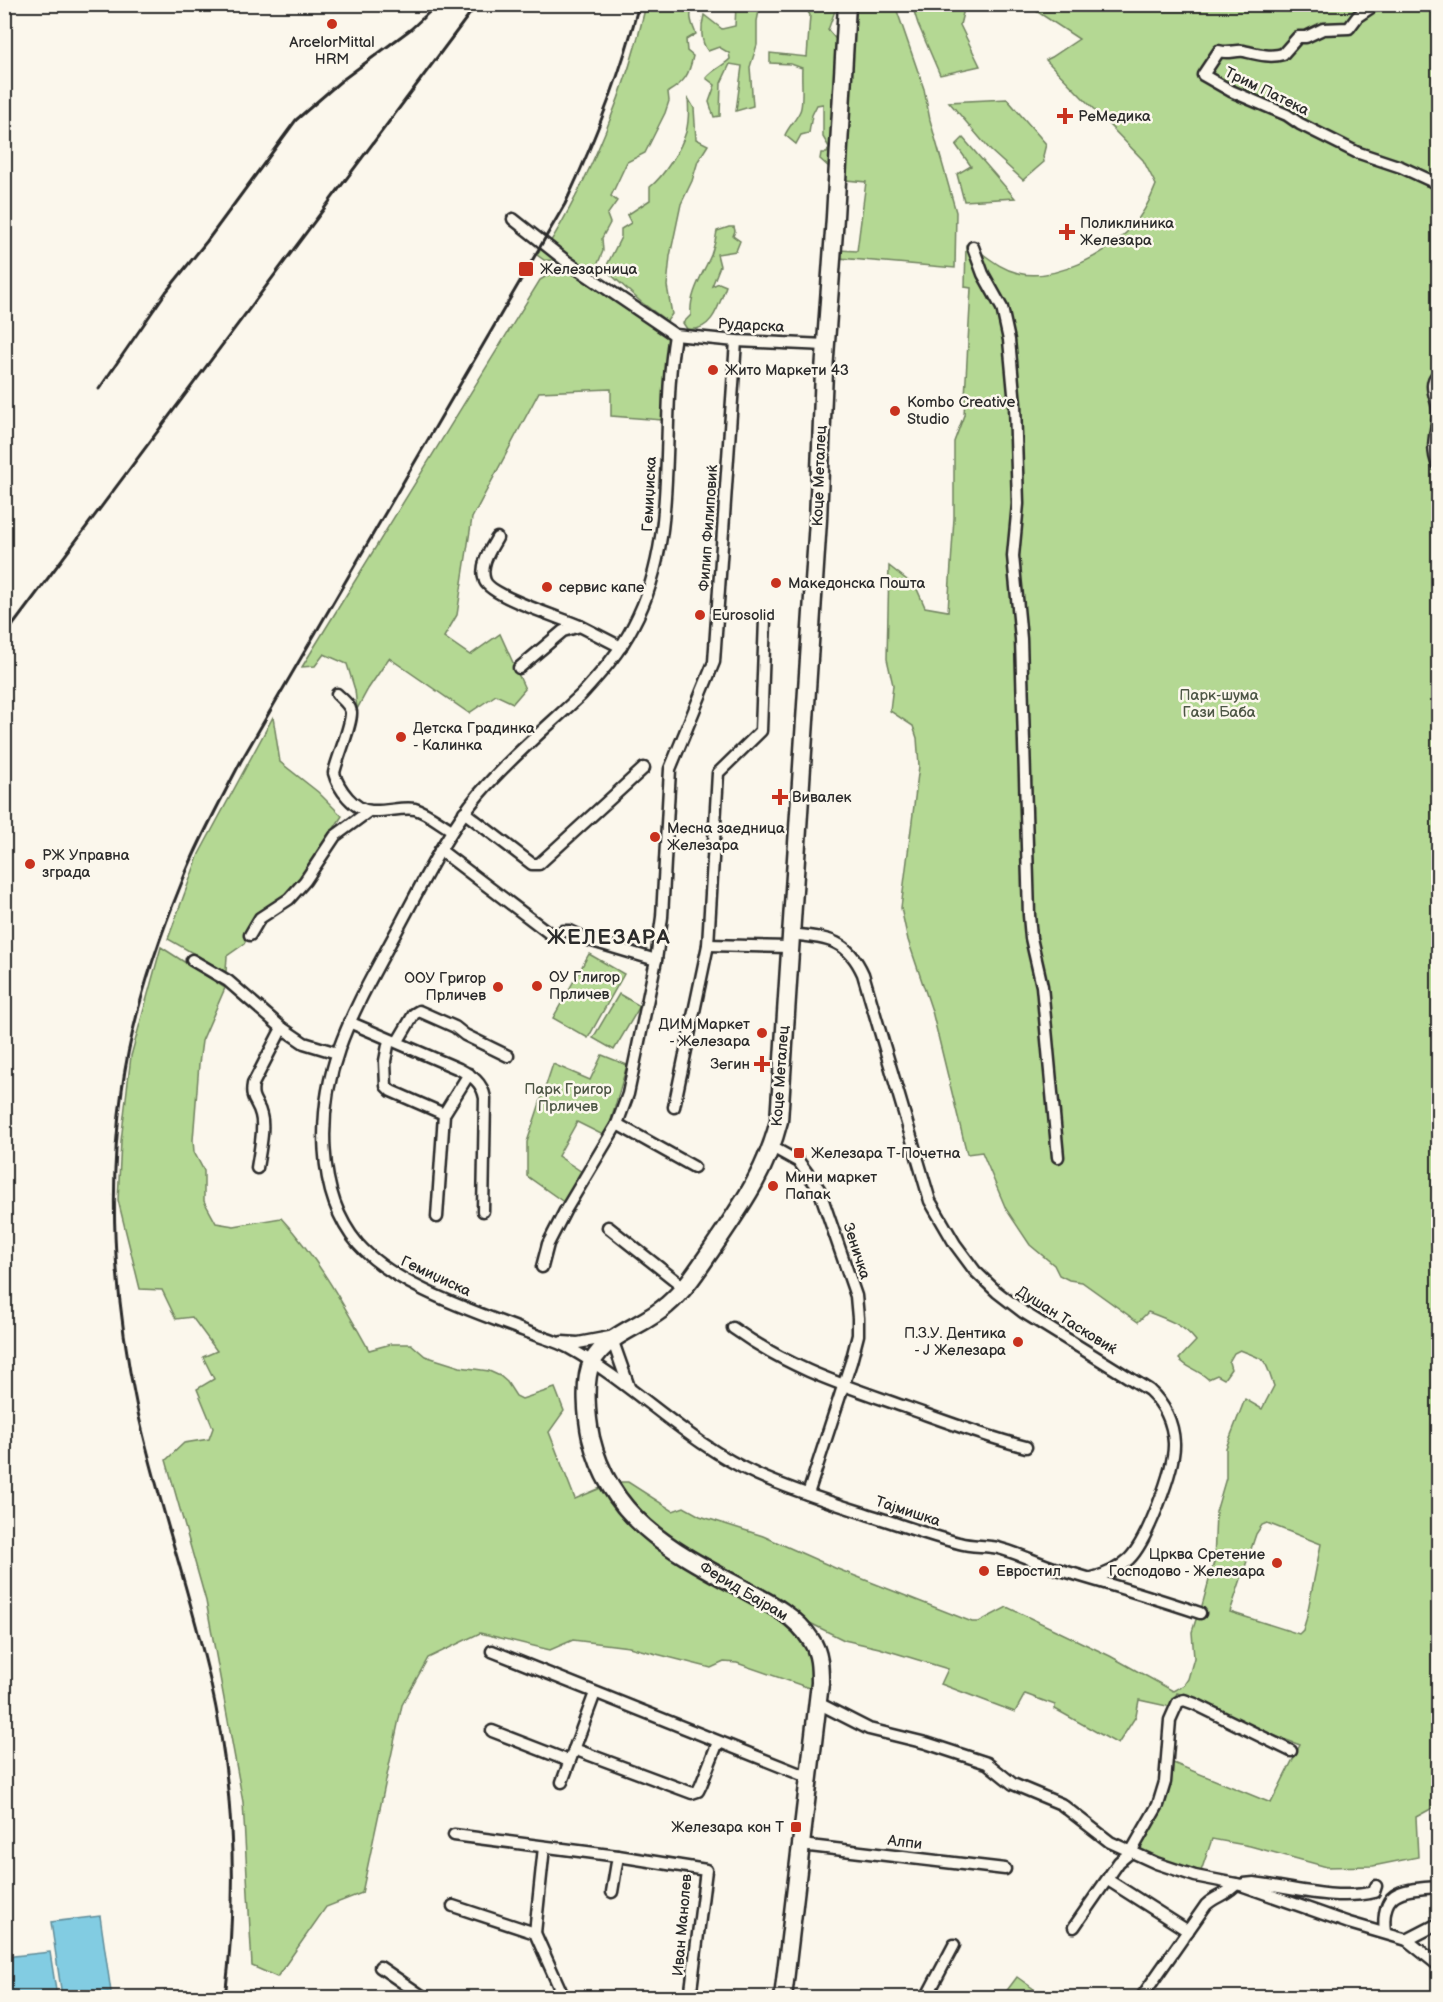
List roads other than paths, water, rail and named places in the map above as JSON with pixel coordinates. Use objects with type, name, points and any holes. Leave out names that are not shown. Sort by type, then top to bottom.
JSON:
[{"type":"street","name":"Коце Металец","points":[[559,1342],[578,1343],[614,1337],[666,1307],[685,1288],[755,1184],[772,1148],[779,1121],[818,520],[826,345],[847,4]]},
{"type":"street","name":"Трим Патека","points":[[1372,4],[1358,16],[1349,28],[1331,27],[1306,38],[1298,37],[1283,54],[1268,56],[1242,51],[1227,54],[1220,51],[1203,75],[1231,91],[1287,114],[1300,124],[1356,152],[1401,167],[1438,184]]},
{"type":"street","points":[[513,219],[566,261],[675,335]]},
{"type":"street","points":[[973,247],[977,262],[1002,308],[1009,340],[1013,382],[1017,435],[1018,504],[1013,556],[1021,648],[1029,915],[1031,938],[1042,986],[1058,1157]]},
{"type":"street","name":"Рударска","points":[[675,335],[736,341],[826,345]]},
{"type":"street","name":"Гемиџиска","points":[[592,1362],[559,1342],[528,1333],[408,1282],[387,1269],[359,1244],[339,1214],[332,1193],[325,1157],[327,1105],[338,1053],[349,1022],[452,830],[464,812],[497,775],[581,695],[621,647],[646,599],[662,535],[675,335]]},
{"type":"street","name":"Филип Филиповиќ","points":[[542,1267],[548,1244],[617,1124],[628,1094],[656,960],[662,917],[670,769],[714,662],[736,341]]},
{"type":"street","points":[[1438,374],[1433,380],[1432,388],[1438,414],[1434,447],[1438,465]]},
{"type":"street","points":[[497,538],[485,560],[485,583],[507,598],[580,626],[621,647]]},
{"type":"street","points":[[674,1107],[708,945],[718,773],[761,731],[765,619]]},
{"type":"street","points":[[519,668],[563,631],[580,626]]},
{"type":"street","points":[[337,694],[351,711],[350,722],[334,773],[344,794],[369,812]]},
{"type":"street","points":[[464,812],[532,864],[539,864],[644,768]]},
{"type":"street","points":[[250,935],[260,918],[289,899],[305,881],[335,836],[369,812],[416,809],[452,830]]},
{"type":"street","points":[[440,850],[553,936],[563,931],[570,931],[589,940],[656,960]]},
{"type":"street","points":[[708,945],[790,940]]},
{"type":"street","name":"Душан Тасковиќ","points":[[790,940],[835,942],[844,946],[856,958],[867,984],[930,1201],[975,1271],[1023,1312],[1149,1390],[1157,1398],[1167,1415],[1173,1431],[1174,1450],[1164,1488],[1148,1529],[1130,1558],[1104,1575],[1092,1578]]},
{"type":"street","points":[[192,960],[228,981],[282,1028],[304,1043],[338,1053]]},
{"type":"street","points":[[444,1114],[386,1086],[385,1061],[393,1041],[414,1014],[419,1011],[455,1027],[465,1035],[508,1056]]},
{"type":"street","points":[[349,1022],[469,1074],[481,1086],[485,1098],[483,1211]]},
{"type":"street","points":[[257,1168],[261,1114],[253,1100],[253,1084],[282,1028]]},
{"type":"street","points":[[437,1217],[444,1114],[469,1074]]},
{"type":"street","points":[[617,1124],[694,1167]]},
{"type":"street","name":"Зеничка","points":[[772,1148],[798,1162],[819,1189],[856,1296],[858,1335],[808,1494]]},
{"type":"street","points":[[608,1227],[685,1288]]},
{"type":"street","points":[[733,1328],[768,1352],[796,1367],[979,1433],[1026,1447]]},
{"type":"street","name":"Коце Металец","points":[[592,1362],[614,1337]]},
{"type":"street","name":"Тајмишка","points":[[614,1337],[629,1387]]},
{"type":"street","name":"Тајмишка","points":[[592,1362],[629,1387],[651,1407],[714,1452],[756,1474],[808,1494],[964,1545],[996,1547],[1200,1613]]},
{"type":"street","name":"Ферид Бајрам","points":[[592,1362],[588,1374],[587,1410],[591,1437],[600,1466],[616,1495],[634,1518],[655,1537],[783,1612],[806,1632],[816,1648],[820,1683],[783,1998]]},
{"type":"street","points":[[492,1651],[810,1778]]},
{"type":"street","points":[[561,1782],[595,1693]]},
{"type":"street","points":[[1074,1927],[1119,1862],[1131,1852],[1162,1797],[1169,1726],[1173,1710],[1178,1702],[1184,1700],[1195,1704],[1291,1751]]},
{"type":"street","points":[[818,1703],[869,1729],[926,1743],[987,1763],[1013,1784],[1061,1804],[1101,1835],[1131,1852],[1178,1871],[1239,1884],[1407,1941],[1438,1965]]},
{"type":"street","points":[[492,1731],[569,1761]]},
{"type":"street","points":[[574,1749],[693,1793],[701,1785],[717,1742]]},
{"type":"street","name":"Иван Манолев","points":[[454,1835],[706,1870],[690,1998]]},
{"type":"street","name":"Алпи","points":[[801,1845],[1005,1869]]},
{"type":"street","points":[[544,1847],[535,1933],[564,1998]]},
{"type":"street","points":[[612,1892],[618,1856]]},
{"type":"street","points":[[1108,1880],[1188,1931]]},
{"type":"street","points":[[1141,1998],[1210,1901],[1239,1884],[1254,1883],[1350,1894],[1371,1893],[1375,1891],[1376,1886]]},
{"type":"street","points":[[1385,1933],[1384,1914],[1390,1899],[1407,1891],[1438,1887]]},
{"type":"street","points":[[453,1905],[535,1933]]},
{"type":"street","points":[[1407,1941],[1438,1924]]},
{"type":"street","points":[[926,1998],[954,1945]]},
{"type":"street","points":[[380,1967],[424,1998]]},
{"type":"water","points":[[100,1916],[111,1992],[62,1996],[51,1922]]},
{"type":"water","points":[[50,1952],[57,1997],[11,1997],[5,1977],[5,1957]]},
{"type":"railway","points":[[99,389],[166,292],[207,241],[296,120],[341,81],[411,29],[438,4]]},
{"type":"railway","points":[[4,637],[477,4]]},
{"type":"railway","points":[[225,1998],[232,1918],[232,1878],[229,1798],[224,1759],[202,1646],[137,1408],[129,1369],[119,1289],[114,1210],[115,1170],[117,1130],[131,1038],[161,936],[201,839],[241,761],[565,204],[606,106],[639,4]]},
{"type":"place","name":"ArcelorMittal HRM","points":[[332,24]]},
{"type":"place","name":"РеМедика","points":[[1065,116]]},
{"type":"place","name":"Поликлиника Железара","points":[[1067,232]]},
{"type":"place","name":"Железарница","points":[[526,269]]},
{"type":"place","name":"Жито Маркети 43","points":[[713,370]]},
{"type":"place","name":"Kombo Creative Studio","points":[[895,411]]},
{"type":"place","name":"Македонска Пошта","points":[[776,583]]},
{"type":"place","name":"сервис капе","points":[[547,587]]},
{"type":"place","name":"Eurosolid","points":[[700,615]]},
{"type":"place","name":"Детска Градинка - Калинка","points":[[401,737]]},
{"type":"place","name":"Вивалек","points":[[780,797]]},
{"type":"place","name":"Месна заедница Железара","points":[[655,837]]},
{"type":"place","name":"РЖ Управна зграда","points":[[30,864]]},
{"type":"place","name":"ОУ Глигор Прличев","points":[[537,986]]},
{"type":"place","name":"ООУ Григор Прличев","points":[[498,987]]},
{"type":"place","name":"ДИМ Маркет - Железара","points":[[762,1033]]},
{"type":"place","name":"Зегин","points":[[762,1064]]},
{"type":"place","name":"Железара Т-Почетна","points":[[799,1153]]},
{"type":"place","name":"Мини маркет Папак","points":[[773,1186]]},
{"type":"place","name":"П.З.У. Дентика - Ј Железара","points":[[1018,1342]]},
{"type":"place","name":"Црква Сретение Господово - Железара","points":[[1277,1563]]},
{"type":"place","name":"Евростил","points":[[984,1571]]},
{"type":"place","name":"Железара кон Т","points":[[796,1827]]},
{"type":"district","name":"ЖЕЛЕЗАРА","points":[[609,937]]},
{"type":"park label","name":"Парк-шума Гази Баба","points":[[1219,704]]},
{"type":"park label","name":"Парк Григор Прличев","points":[[568,1098]]}]
